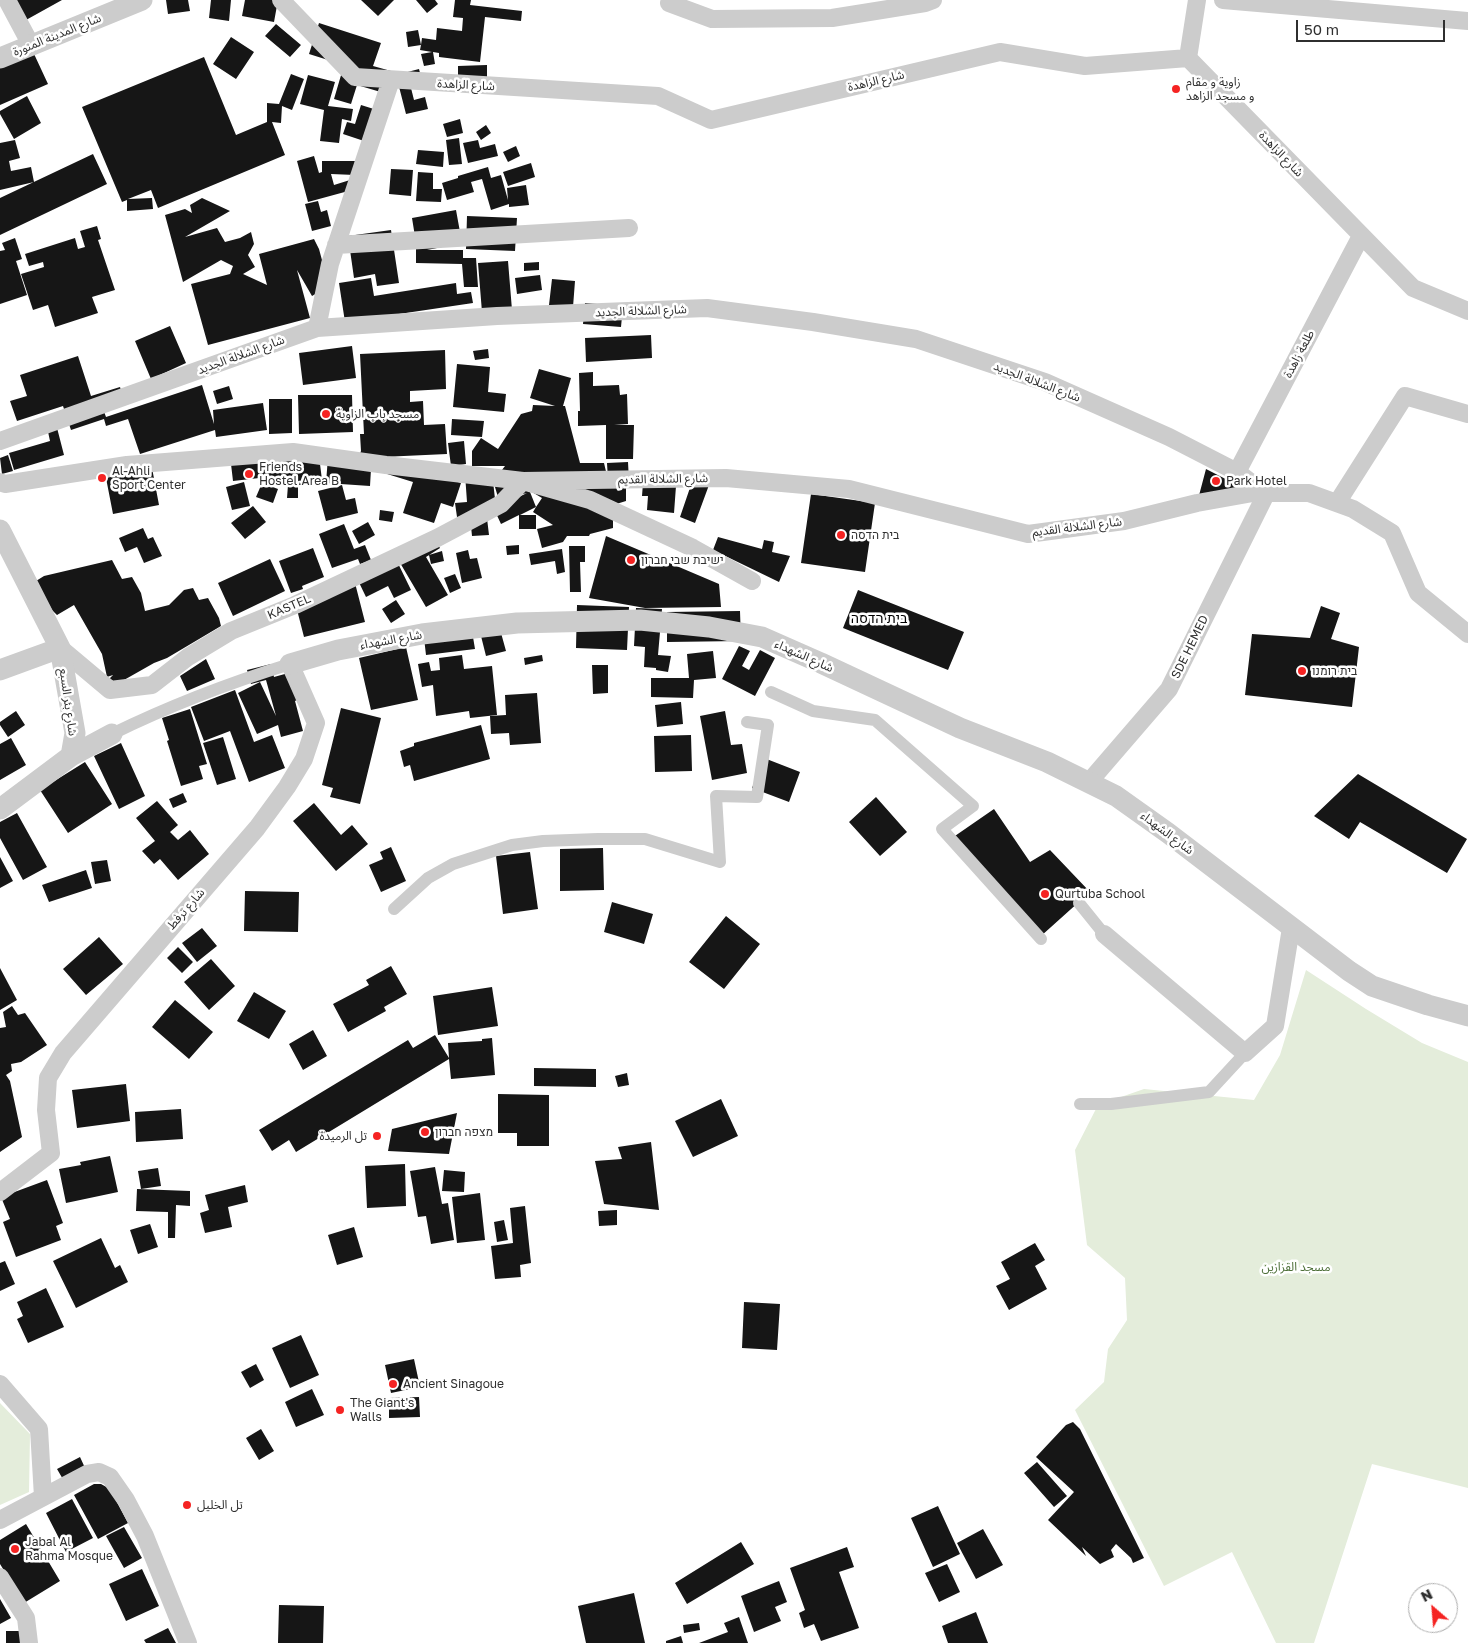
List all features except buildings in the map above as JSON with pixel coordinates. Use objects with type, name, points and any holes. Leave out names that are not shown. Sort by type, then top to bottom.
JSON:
[{"type":"street","points":[[8,0],[31,45]]},
{"type":"street","name":"شارع المدينة المنورة","points":[[0,58],[142,0]]},
{"type":"street","name":"شارع الزاهدة","points":[[281,0],[355,77],[658,96],[711,120],[1000,52],[1085,66],[1188,58],[1413,288],[1468,311]]},
{"type":"street","points":[[669,3],[712,19],[832,18],[925,3],[933,0]]},
{"type":"street","points":[[1188,58],[1197,0]]},
{"type":"street","points":[[1223,0],[1468,21]]},
{"type":"street","points":[[317,328],[330,264],[391,80]]},
{"type":"street","points":[[336,245],[629,228]]},
{"type":"street","name":"طلعة زاهدة","points":[[1236,472],[1361,236]]},
{"type":"street","name":"شارع الشلالة الجديد","points":[[0,441],[317,328],[497,316],[707,308],[813,322],[916,340],[1045,382],[1168,437],[1236,472],[1266,494]]},
{"type":"street","points":[[1337,503],[1405,396],[1468,414]]},
{"type":"street","name":"شارع الشلالة القديم","points":[[0,482],[5,484],[127,465],[293,452],[523,482],[726,478],[849,488],[1028,534],[1124,521],[1197,503],[1253,493],[1309,493],[1352,509],[1392,534],[1418,594],[1468,634]]},
{"type":"street","points":[[523,482],[590,500],[693,548],[752,581]]},
{"type":"street","name":"KASTEL","points":[[60,648],[110,690],[152,685],[188,657],[231,631],[295,605],[437,538],[502,504],[523,482]]},
{"type":"street","name":"SDE HEMED","points":[[1088,783],[1169,689],[1266,494]]},
{"type":"street","points":[[0,530],[60,648],[0,670]]},
{"type":"street","name":"شارع الشهداء","points":[[71,756],[139,720],[240,680],[338,650],[422,634],[517,623],[640,620],[709,626],[762,637],[960,728],[1047,762],[1116,796],[1291,928],[1372,986],[1468,1016]]},
{"type":"street","name":"شارع بئر السبع","points":[[60,648],[75,733],[71,756]]},
{"type":"street","name":"شارع ترفط","points":[[0,1192],[51,1153],[46,1110],[48,1078],[63,1053],[257,828],[287,787],[304,759],[316,723],[290,664]]},
{"type":"street","points":[[771,692],[813,712],[875,720],[973,806],[942,829],[1041,939]]},
{"type":"street","points":[[394,909],[428,878],[453,864],[512,845],[543,841],[645,840],[720,862],[716,796],[757,796],[768,725],[747,722]]},
{"type":"street","points":[[0,809],[71,756]]},
{"type":"street","points":[[1079,903],[1104,934],[1245,1053]]},
{"type":"street","points":[[1080,1104],[1112,1104],[1209,1092],[1245,1053],[1275,1026],[1291,928]]},
{"type":"street","points":[[0,1384],[38,1429],[43,1497]]},
{"type":"street","points":[[0,1520],[87,1474],[99,1472],[110,1476],[126,1500],[145,1536],[188,1643]]},
{"type":"street","points":[[0,1576],[26,1618],[29,1643]]},
{"type":"green space","name":"مسجد القزازين","points":[[1306,970],[1422,1043],[1468,1062],[1468,1488],[1372,1464],[1314,1643],[1276,1643],[1232,1552],[1164,1586],[1075,1410],[1104,1382],[1108,1349],[1127,1320],[1125,1278],[1087,1245],[1075,1150],[1098,1105],[1144,1089],[1254,1100],[1280,1055]]},
{"type":"green space","points":[[0,1403],[30,1434],[29,1492],[0,1505]]},
{"type":"place","name":"زاوية و مقام و مسجد الزاهد","points":[[1176,89]]},
{"type":"place","name":"مسجد باب الزاوية","points":[[326,414]]},
{"type":"place","name":"Friends Hostel.Area B","points":[[249,474]]},
{"type":"place","name":"Al-Ahli Sport Center","points":[[102,478]]},
{"type":"place","name":"Park Hotel","points":[[1216,481]]},
{"type":"place","name":"בית הדסה","points":[[841,535]]},
{"type":"place","name":"ישיבת שבי חברון","points":[[631,560]]},
{"type":"place","name":"בית רומנו","points":[[1302,671]]},
{"type":"place","name":"Qurtuba School","points":[[1045,894]]},
{"type":"place","name":"מצפה חברון","points":[[425,1132]]},
{"type":"place","name":"تل الرميدة","points":[[377,1136]]},
{"type":"place","name":"Ancient Sinagoue","points":[[393,1384]]},
{"type":"place","name":"The Giant's Walls","points":[[340,1410]]},
{"type":"place","name":"تل الخليل","points":[[187,1505]]},
{"type":"place","name":"Jabal Al Rahma Mosque","points":[[15,1549]]},
{"type":"district","name":"בית הדסה","points":[[879,619]]}]
